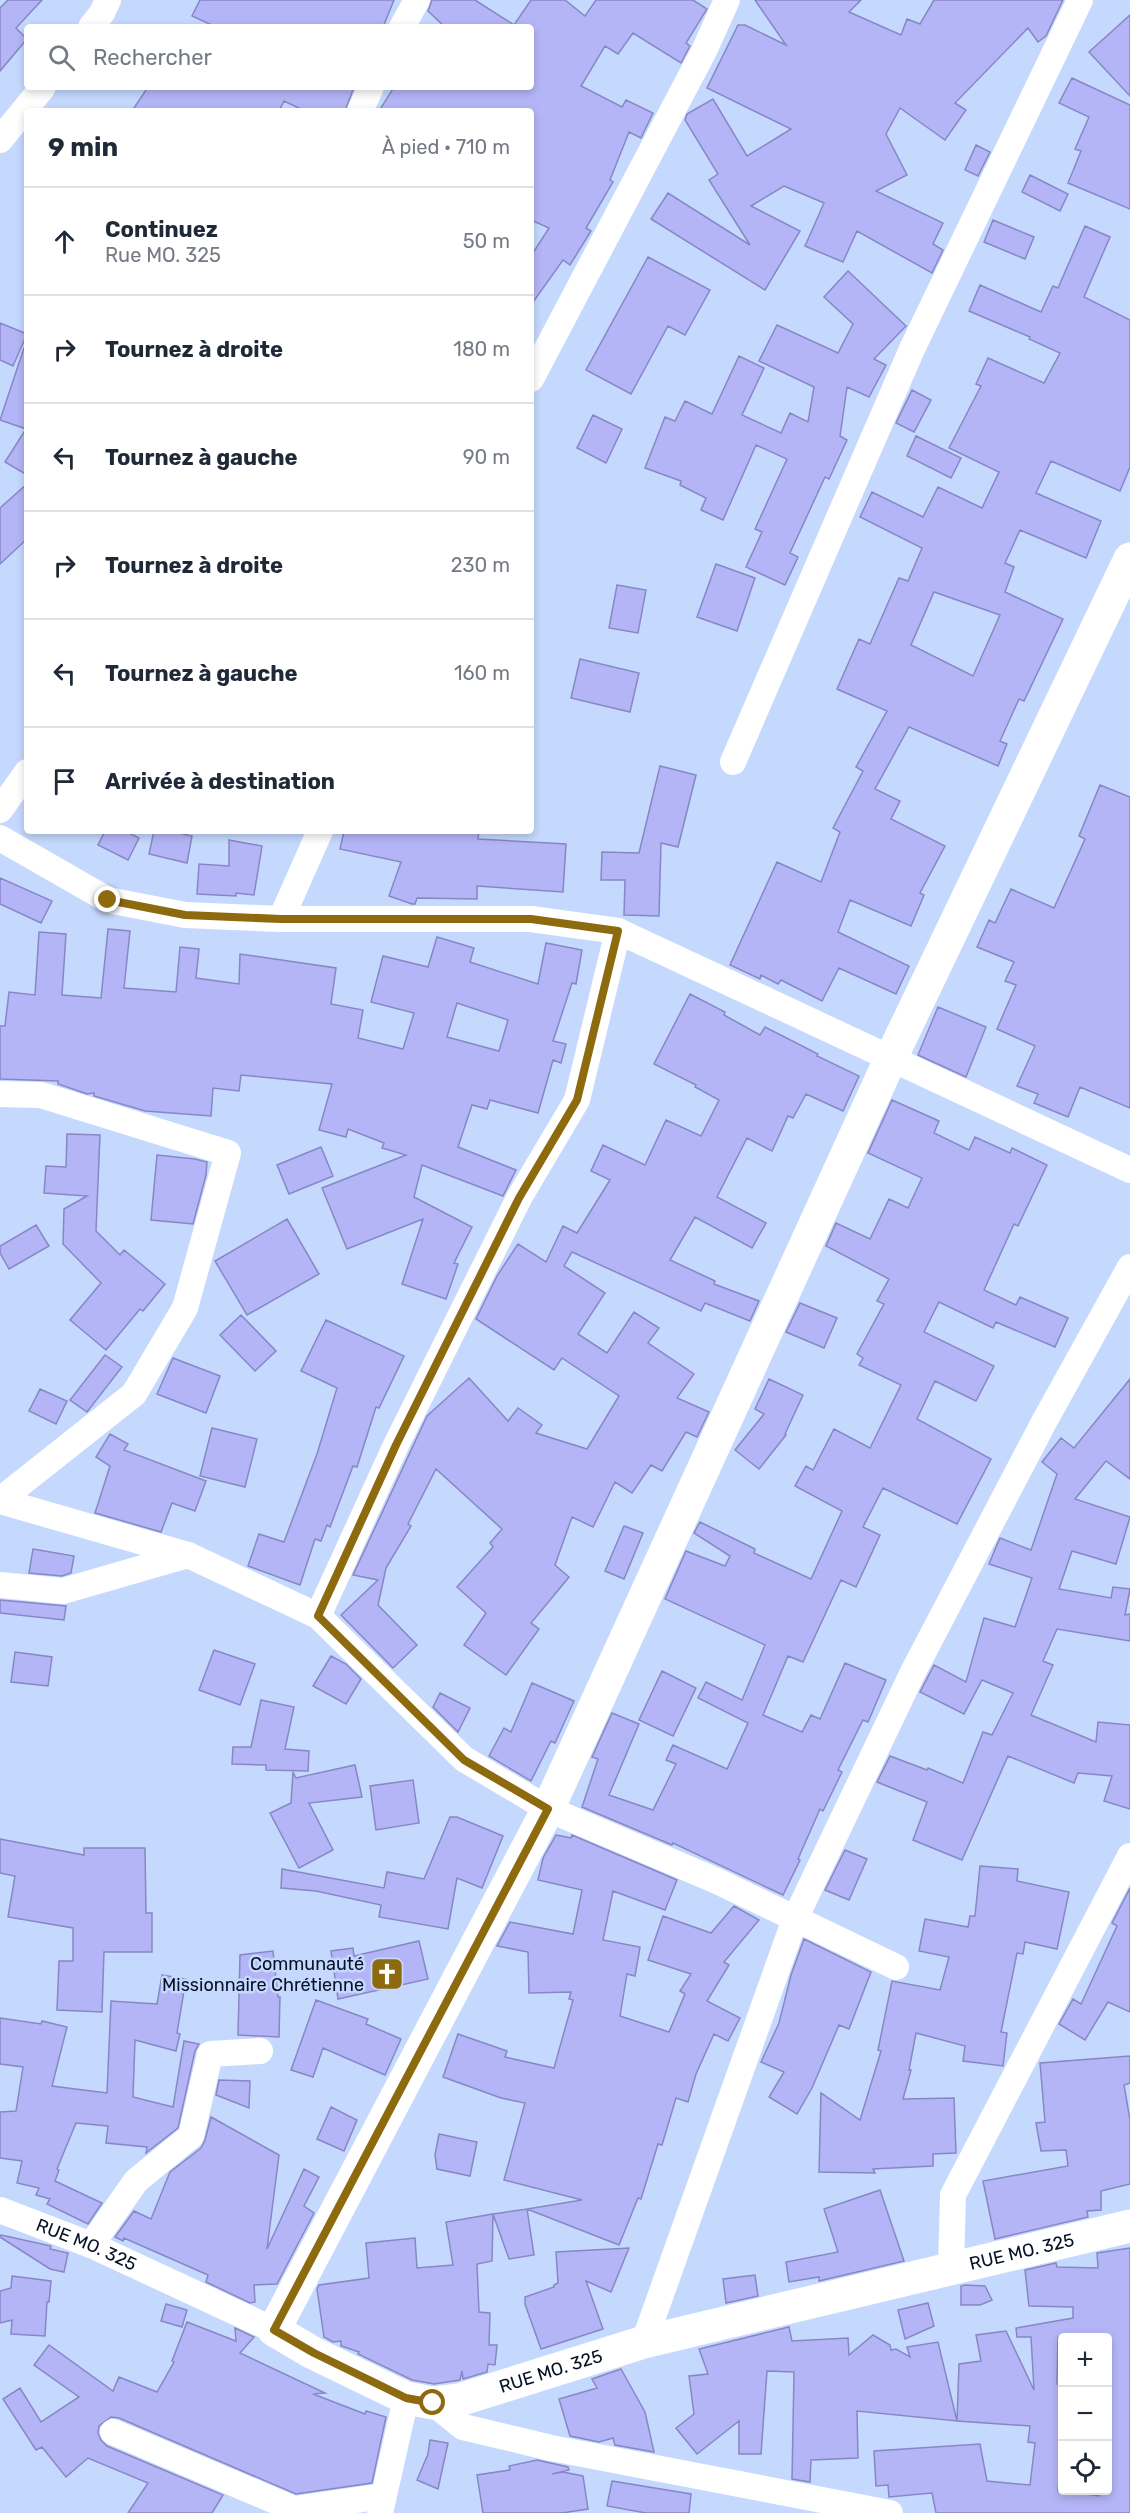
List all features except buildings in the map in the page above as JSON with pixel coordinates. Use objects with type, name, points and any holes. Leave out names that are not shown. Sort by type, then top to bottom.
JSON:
[{"type":"street","points":[[93,24],[108,0]]},
{"type":"street","points":[[404,24],[417,0]]},
{"type":"street","points":[[534,373],[704,51],[727,0]]},
{"type":"street","points":[[733,762],[912,349],[1080,0]]},
{"type":"street","points":[[26,108],[41,90]]},
{"type":"street","points":[[361,108],[370,90]]},
{"type":"street","points":[[0,140],[24,110]]},
{"type":"street","points":[[274,2330],[548,1809],[890,1060],[1130,559]]},
{"type":"street","points":[[0,810],[24,776]]},
{"type":"street","points":[[281,919],[319,834]]},
{"type":"street","points":[[0,838],[108,900],[185,915],[281,919],[531,919],[618,931],[890,1060],[1130,1170]]},
{"type":"street","points":[[318,1616],[396,1445],[519,1198],[577,1100],[618,931]]},
{"type":"street","points":[[0,1094],[41,1095],[228,1153],[185,1308],[134,1394],[0,1501]]},
{"type":"street","points":[[644,2342],[795,1919],[913,1672],[1044,1422],[1130,1267]]},
{"type":"street","points":[[0,1501],[188,1555],[318,1616],[464,1760],[548,1809],[717,1881],[896,1967]]},
{"type":"street","points":[[0,1585],[63,1591],[188,1555]]},
{"type":"street","points":[[951,2268],[953,2195],[1130,1856]]},
{"type":"street","points":[[91,2245],[136,2181],[191,2136],[210,2054],[260,2051]]},
{"type":"street","name":"RUE MO. 325","points":[[0,2210],[91,2245],[274,2330],[314,2353],[420,2401],[459,2400],[644,2342],[1130,2226]]},
{"type":"street","points":[[113,2432],[294,2509],[382,2505],[420,2401],[463,2427],[474,2430],[551,2448],[890,2513]]},
{"type":"place","name":"Communauté Missionnaire Chrétienne","points":[[387,1974]]},
{"type":"route","points":[[108,900],[185,915],[281,919],[531,919],[618,931],[577,1100],[519,1198],[396,1445],[318,1616],[464,1760],[548,1809],[274,2330],[314,2353],[406,2398],[433,2403]]}]
